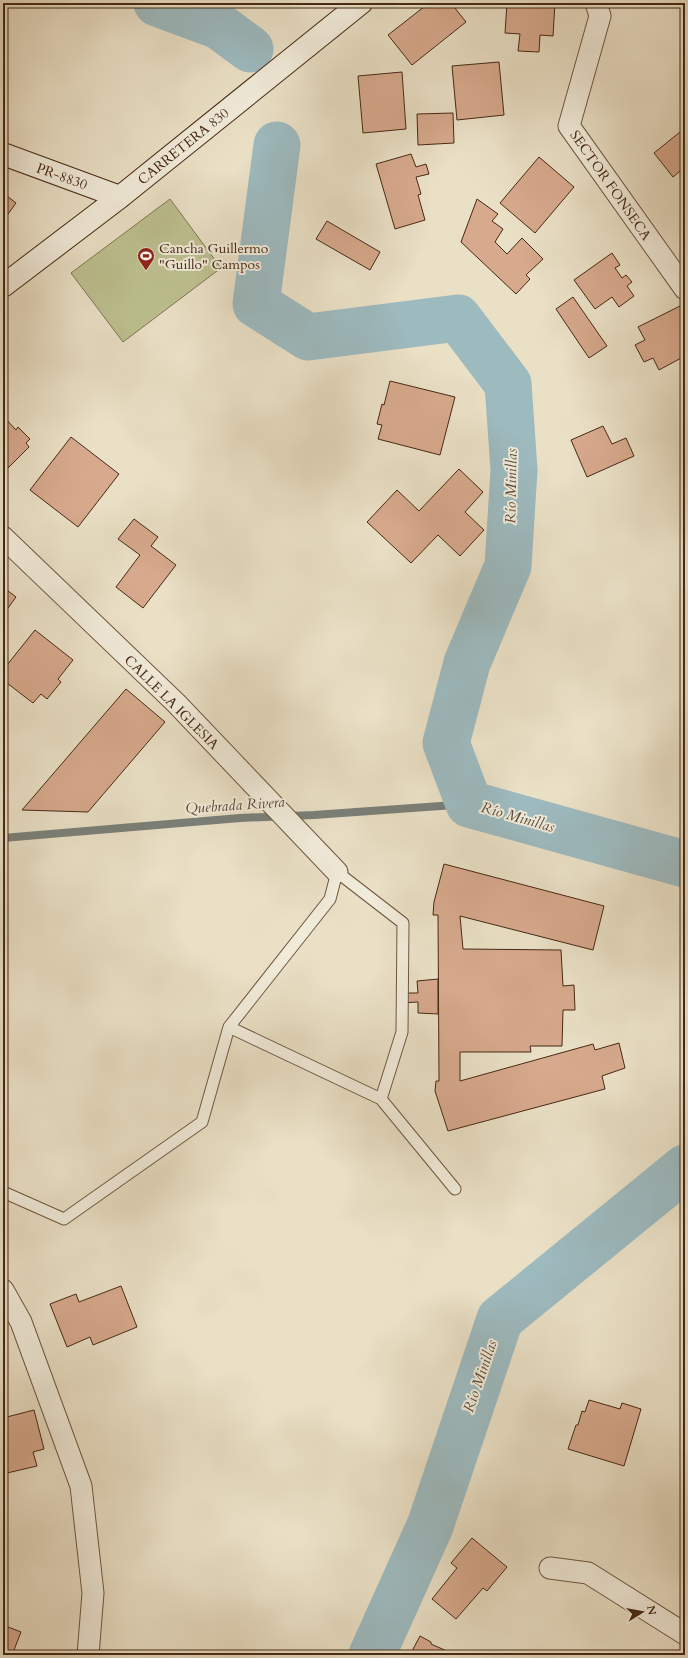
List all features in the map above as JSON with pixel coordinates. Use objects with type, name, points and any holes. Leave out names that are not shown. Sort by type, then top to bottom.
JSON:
[{"type":"street","name":"CARRETERA 830","points":[[3,286],[120,198],[361,3]]},
{"type":"street","name":"SECTOR FONSECA","points":[[596,3],[600,16],[569,126],[685,289]]},
{"type":"street","name":"PR-8830","points":[[3,154],[120,198]]},
{"type":"street","name":"CALLE LA IGLESIA","points":[[3,538],[176,703],[247,780],[337,872]]},
{"type":"street","points":[[3,1290],[21,1322],[81,1486],[93,1593],[88,1655]]},
{"type":"street","points":[[550,1568],[588,1573],[685,1634]]},
{"type":"lane","points":[[3,1192],[64,1219],[202,1122],[229,1027],[330,899],[337,872],[403,923],[402,1032],[380,1100]]},
{"type":"lane","points":[[229,1027],[380,1100],[455,1189]]},
{"type":"green space","name":"Cancha Guillermo \"Guillo\" Campos","points":[[170,199],[221,268],[123,342],[71,273]]},
{"type":"building","points":[[429,3],[451,3],[466,22],[412,65],[388,35]]},
{"type":"building","points":[[507,3],[555,3],[553,36],[540,35],[539,52],[518,51],[520,34],[505,33]]},
{"type":"building","points":[[499,62],[504,115],[457,120],[452,66]]},
{"type":"building","points":[[402,72],[406,129],[363,133],[358,76]]},
{"type":"building","points":[[453,113],[454,143],[418,145],[417,114]]},
{"type":"building","points":[[685,128],[685,167],[673,177],[654,153]]},
{"type":"building","points":[[411,154],[416,167],[426,164],[429,174],[416,177],[421,194],[418,195],[425,220],[395,229],[376,164]]},
{"type":"building","points":[[539,157],[574,187],[535,233],[500,203]]},
{"type":"building","points":[[3,193],[16,203],[3,221]]},
{"type":"building","points":[[477,199],[498,214],[492,221],[503,229],[495,242],[507,254],[522,238],[543,259],[526,275],[530,279],[516,294],[461,242]]},
{"type":"building","points":[[327,221],[380,252],[370,270],[316,239]]},
{"type":"building","points":[[612,253],[620,265],[615,268],[622,278],[626,275],[632,282],[627,286],[634,296],[619,307],[612,297],[595,309],[574,280]]},
{"type":"building","points":[[573,297],[607,346],[589,358],[556,309]]},
{"type":"building","points":[[680,306],[685,317],[685,356],[659,370],[653,358],[644,362],[635,345],[645,340],[638,327]]},
{"type":"building","points":[[390,381],[455,397],[440,455],[378,439],[382,425],[377,424],[382,404],[384,405]]},
{"type":"building","points":[[3,416],[16,430],[18,427],[30,439],[26,443],[29,447],[3,473]]},
{"type":"building","points":[[603,426],[612,444],[626,438],[634,456],[587,477],[571,440]]},
{"type":"building","points":[[71,437],[119,474],[78,527],[30,490]]},
{"type":"building","points":[[459,469],[483,492],[465,512],[484,530],[460,556],[438,535],[411,563],[367,522],[397,490],[419,511]]},
{"type":"building","points":[[134,519],[158,537],[151,546],[176,565],[143,608],[116,587],[140,555],[118,539]]},
{"type":"building","points":[[3,587],[16,597],[3,615]]},
{"type":"building","points":[[35,630],[73,660],[58,679],[61,682],[47,699],[41,694],[33,703],[3,680],[3,670]]},
{"type":"building","points":[[126,689],[165,722],[88,812],[22,810]]},
{"type":"building","points":[[444,864],[604,906],[593,950],[460,916],[463,949],[561,950],[563,986],[574,985],[575,1010],[563,1010],[562,1046],[530,1046],[531,1052],[460,1052],[460,1081],[593,1044],[595,1050],[619,1043],[625,1068],[602,1076],[605,1089],[448,1131],[435,1091],[436,1081],[439,1081],[438,915],[433,915],[434,902]]},
{"type":"building","points":[[438,979],[438,1014],[418,1013],[418,1002],[399,1003],[399,993],[418,993],[417,981]]},
{"type":"building","points":[[121,1286],[137,1327],[93,1345],[90,1337],[67,1347],[50,1304],[76,1294],[79,1302]]},
{"type":"building","points":[[589,1400],[620,1409],[622,1403],[641,1409],[624,1466],[568,1449],[582,1411],[585,1412]]},
{"type":"building","points":[[34,1410],[44,1449],[33,1452],[37,1466],[7,1473],[3,1459],[3,1418]]},
{"type":"building","points":[[472,1538],[507,1567],[487,1591],[483,1588],[456,1619],[432,1599],[457,1568],[451,1563]]},
{"type":"building","points":[[3,1625],[21,1632],[12,1655],[3,1655]]},
{"type":"building","points":[[420,1636],[431,1642],[431,1644],[456,1655],[415,1655],[411,1653]]},
{"type":"waterway","name":"Río Minillas","points":[[157,3],[219,26],[250,49]]},
{"type":"waterway","name":"Río Minillas","points":[[277,145],[256,304],[308,337],[458,318],[508,384],[514,470],[508,566],[467,663],[446,743],[469,804],[685,864]]},
{"type":"waterway","name":"Quebrada Rivera","points":[[3,838],[240,818],[314,815],[469,804]]},
{"type":"waterway","name":"Río Minillas","points":[[372,1655],[430,1526],[500,1319],[685,1168]]},
{"type":"place","name":"Cancha Guillermo \"Guillo\" Campos","points":[[146,271]]}]
